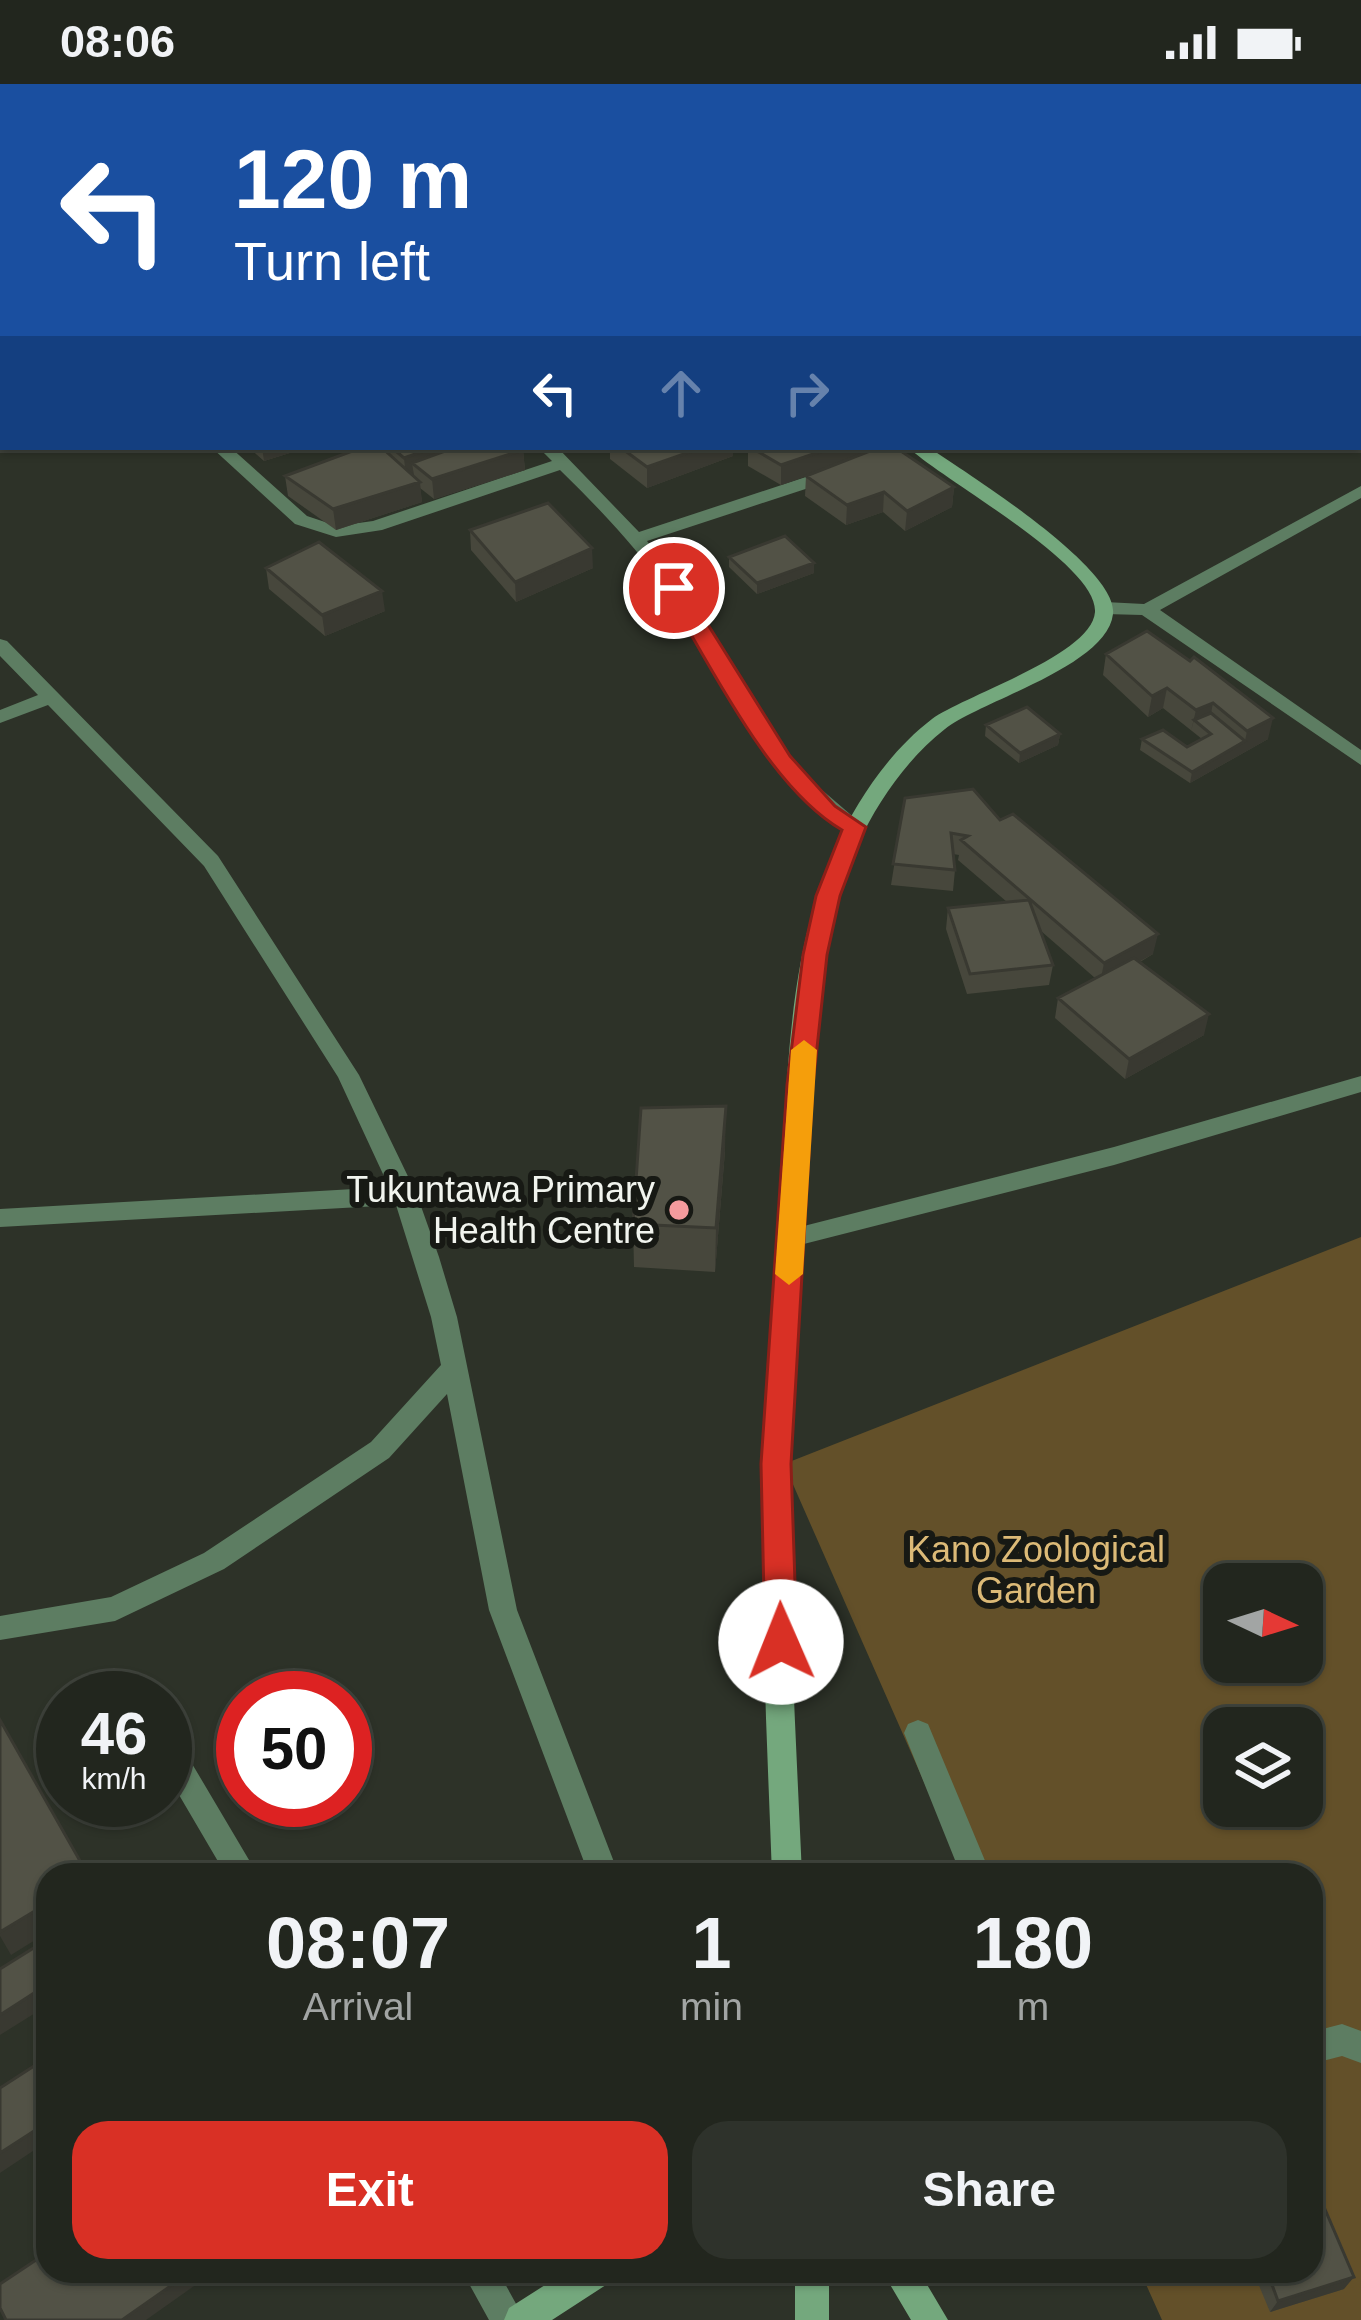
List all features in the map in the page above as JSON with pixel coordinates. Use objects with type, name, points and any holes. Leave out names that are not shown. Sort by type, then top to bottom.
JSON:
[{"type":"main road","points":[[787,1863],[776,1464],[800,1085],[815,955],[828,896],[855,827],[896,765],[931,731],[998,690],[1079,651],[1094,636],[1106,608],[1102,592],[1080,565],[919,450]]},
{"type":"main road","points":[[521,2320],[578,2283]]},
{"type":"main road","points":[[812,2283],[812,2320]]},
{"type":"main road","points":[[906,2283],[932,2320]]},
{"type":"street","points":[[223,450],[301,520],[336,532],[376,526],[564,463]]},
{"type":"street","points":[[550,450],[636,539],[728,670],[781,761],[826,811],[855,827]]},
{"type":"street","points":[[636,539],[906,450]]},
{"type":"street","points":[[1147,610],[1361,491]]},
{"type":"street","points":[[1341,501],[1361,513]]},
{"type":"street","points":[[1106,608],[1147,610],[1361,759]]},
{"type":"street","points":[[0,645],[223,878],[348,1075],[405,1196],[444,1317],[503,1610],[599,1863]]},
{"type":"street","points":[[0,717],[51,698]]},
{"type":"street","points":[[792,1238],[1114,1156],[1361,1084]]},
{"type":"street","points":[[0,1218],[405,1196]]},
{"type":"street","points":[[0,1628],[115,1609],[214,1561],[380,1450],[453,1370]]},
{"type":"street","points":[[918,1733],[971,1863]]},
{"type":"street","points":[[192,1789],[236,1863]]},
{"type":"street","points":[[1323,2045],[1342,2040],[1361,2048]]},
{"type":"street","points":[[486,2283],[508,2320]]},
{"type":"green space","name":"Kano Zoological Garden","points":[[1361,1237],[1361,2320],[1162,2320],[1145,2283],[1323,2283],[1323,1863],[960,1863],[784,1464]]},
{"type":"building","points":[[355,450],[384,450],[420,482],[333,509],[285,476]]},
{"type":"building","points":[[395,450],[427,450],[404,458]]},
{"type":"building","points":[[448,450],[523,450],[432,479],[412,463]]},
{"type":"building","points":[[624,450],[695,450],[647,467]]},
{"type":"building","points":[[755,450],[825,450],[781,465]]},
{"type":"building","points":[[872,450],[899,450],[954,487],[907,511],[884,492],[847,505],[806,476]]},
{"type":"building","points":[[548,503],[592,548],[515,582],[470,530]]},
{"type":"building","points":[[785,536],[814,563],[757,583],[729,557]]},
{"type":"building","points":[[319,542],[382,591],[322,615],[266,568]]},
{"type":"building","points":[[1147,631],[1190,661],[1194,657],[1273,718],[1247,731],[1213,703],[1196,710],[1167,688],[1152,696],[1106,654]]},
{"type":"building","points":[[1027,707],[1060,734],[1020,753],[986,725]]},
{"type":"building","points":[[1211,713],[1245,741],[1192,772],[1142,739],[1163,730],[1187,747],[1211,734],[1194,720]]},
{"type":"building","points":[[973,789],[1000,820],[1013,814],[1158,934],[1104,963],[961,840],[968,836],[951,833],[955,870],[893,864],[905,798]]},
{"type":"building","points":[[1029,900],[1053,965],[970,974],[948,908]]},
{"type":"building","points":[[1134,958],[1209,1014],[1129,1059],[1058,998]]},
{"type":"building","points":[[726,1106],[716,1228],[633,1224],[641,1108]]},
{"type":"building","points":[[0,1720],[36,1783],[36,1827],[61,1827],[81,1863],[36,1863],[36,1910],[0,1932]]},
{"type":"building","points":[[36,1946],[36,1992],[0,2015],[0,1969]]},
{"type":"building","points":[[36,2065],[36,2130],[0,2153],[0,2088]]},
{"type":"building","points":[[1323,2205],[1354,2277],[1278,2301],[1271,2283],[1323,2283]]},
{"type":"building","points":[[36,2260],[36,2283],[175,2283],[122,2320],[6,2320],[0,2308],[0,2284]]},
{"type":"slow traffic","points":[[789,1274],[804,1050]]},
{"type":"place","name":"Tukuntawa Primary Health Centre","points":[[679,1210]]},
{"type":"route","points":[[674,588],[781,761],[826,811],[855,827],[828,896],[815,955],[800,1085],[776,1464],[781,1642]]}]
